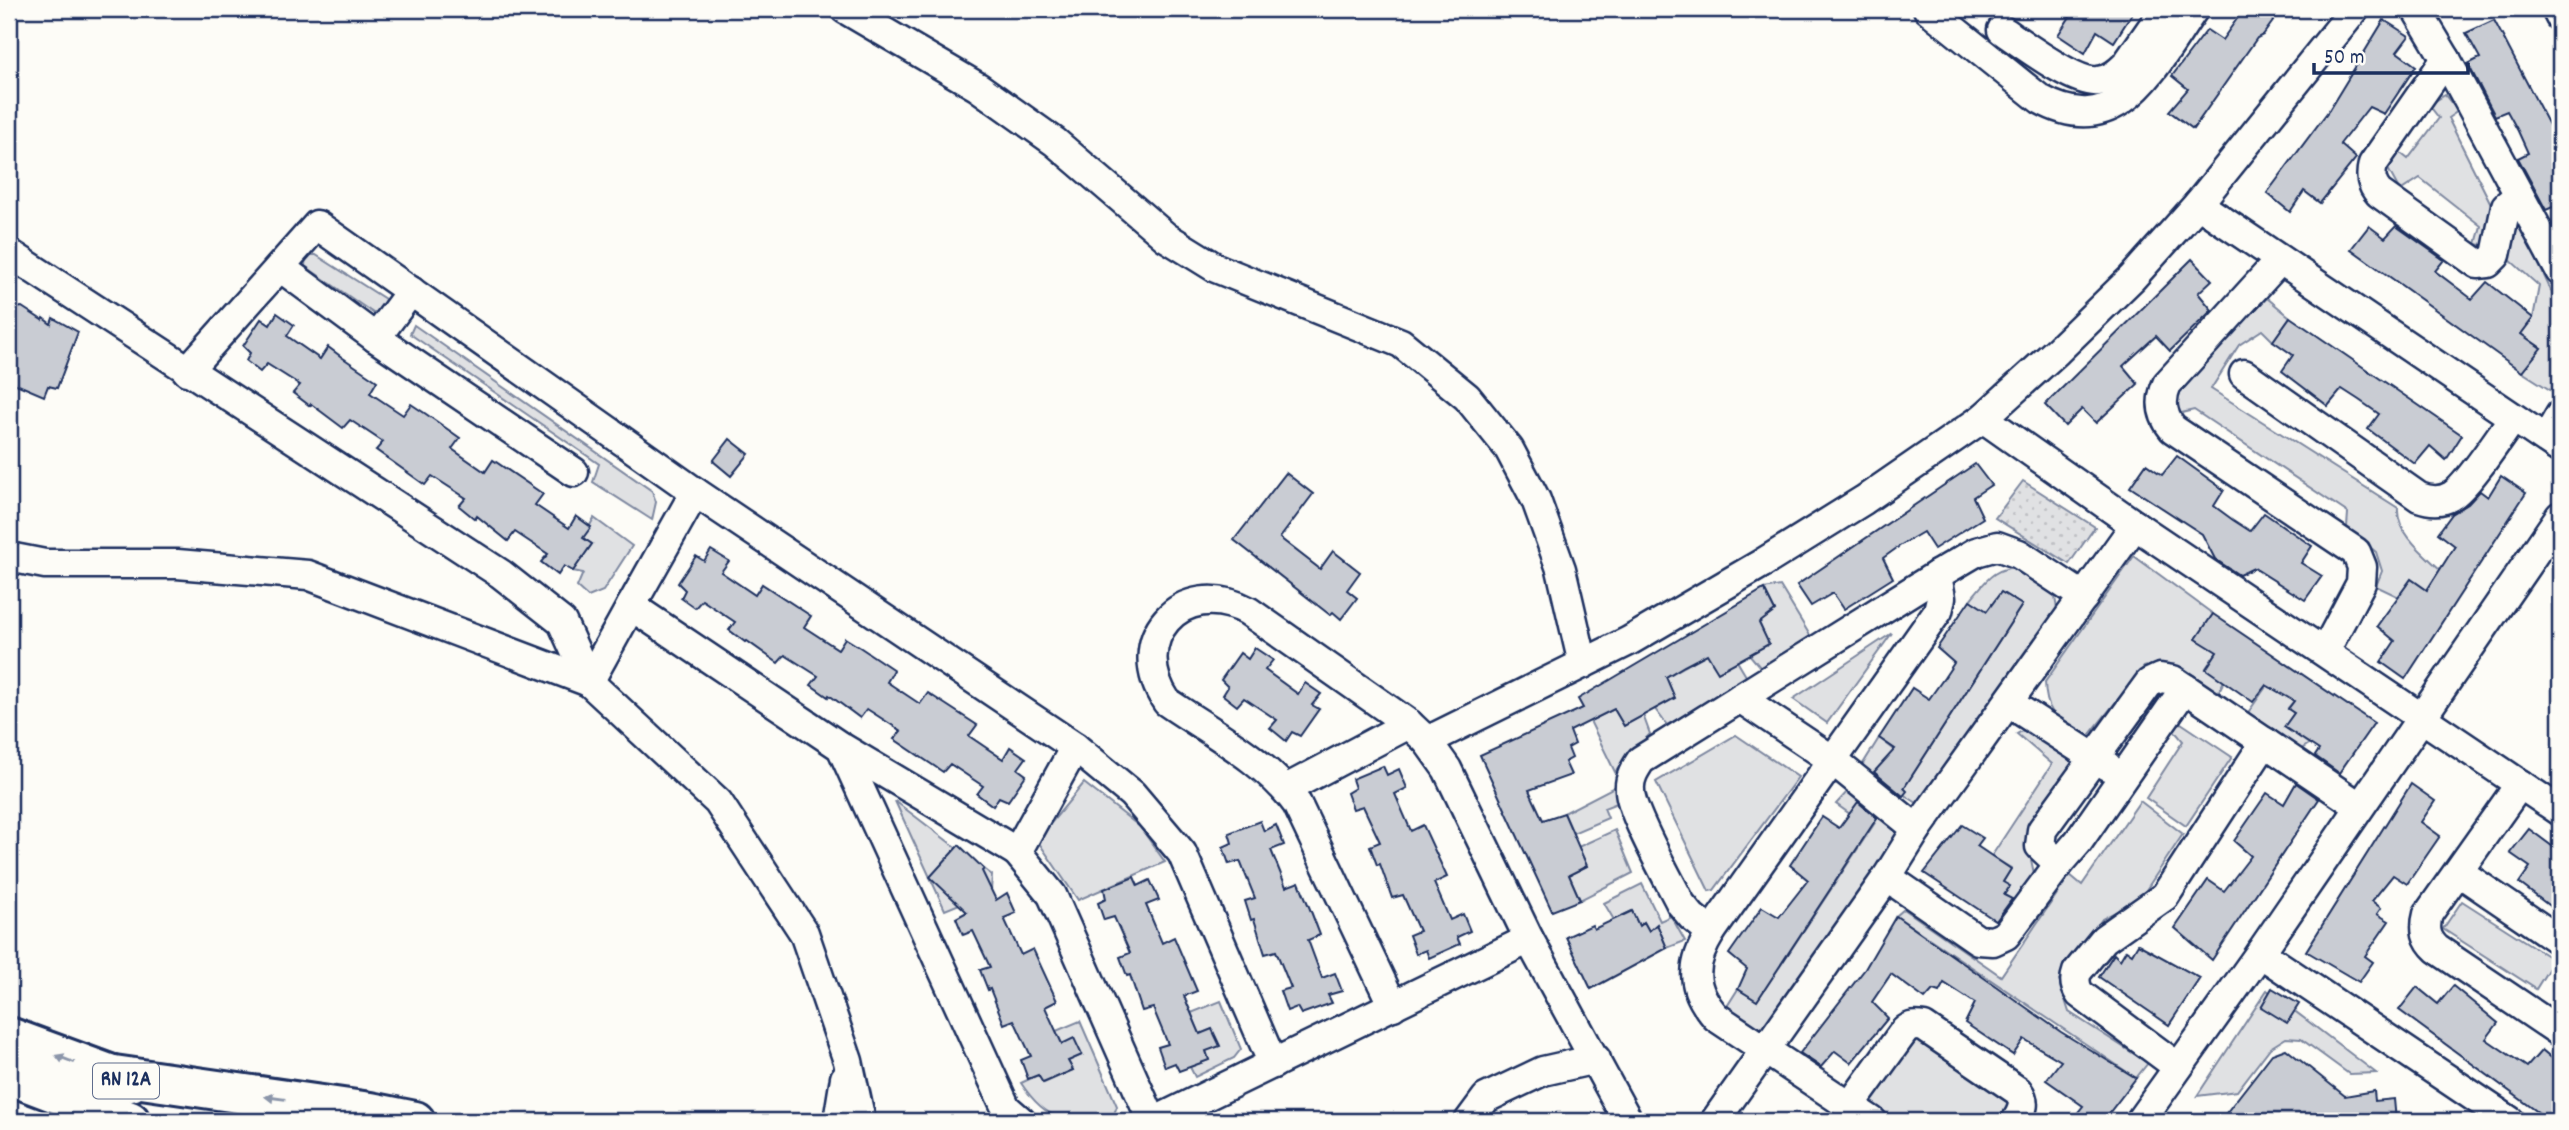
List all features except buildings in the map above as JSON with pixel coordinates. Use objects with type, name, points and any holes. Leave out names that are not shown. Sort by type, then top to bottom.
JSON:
[{"type":"highway","name":"RN 12A","points":[[9,1037],[245,1121]]},
{"type":"highway","points":[[107,1074],[370,1112],[415,1121]]},
{"type":"highway","name":"RN 12A","points":[[9,1076],[130,1121]]},
{"type":"street","points":[[845,9],[989,95],[1055,142],[1166,237],[1216,268],[1401,344],[1467,397],[1509,449],[1536,500],[1562,569],[1583,664]]},
{"type":"street","points":[[1928,9],[2040,99],[2056,108],[2074,113],[2093,113],[2128,98],[2141,84],[2194,9]]},
{"type":"street","points":[[1986,56],[2009,20],[2076,77],[2098,81],[2118,73],[2126,65],[2165,9]]},
{"type":"street","points":[[1286,789],[1583,664],[1629,641],[1864,500],[1983,418],[2132,278],[2197,204],[2355,9]]},
{"type":"street","points":[[2416,9],[2446,59],[2560,271]]},
{"type":"street","points":[[2556,9],[2560,17]]},
{"type":"street","points":[[2446,59],[2373,164],[2373,184],[2379,193],[2478,264],[2488,263],[2496,255],[2506,206],[2519,195]]},
{"type":"street","points":[[2197,204],[2553,444],[2560,415]]},
{"type":"street","points":[[187,371],[317,225],[695,492],[1075,747],[1132,793],[1182,853],[1273,1064]]},
{"type":"street","points":[[9,253],[501,574],[562,622],[589,682]]},
{"type":"street","points":[[2280,260],[2167,384],[2162,407],[2173,429],[2356,552],[2362,567],[2361,583],[2325,651]]},
{"type":"street","points":[[280,267],[376,338],[574,472]]},
{"type":"street","points":[[376,338],[411,291]]},
{"type":"street","points":[[2244,374],[2427,500],[2444,499],[2459,490],[2513,418]]},
{"type":"street","points":[[1983,418],[2135,525],[2560,811]]},
{"type":"street","points":[[589,682],[695,492]]},
{"type":"street","points":[[2140,1121],[2260,953],[2560,516]]},
{"type":"street","points":[[1715,1121],[1887,877],[1917,829],[2135,525]]},
{"type":"street","points":[[1711,932],[1681,904],[1634,808],[1629,788],[1635,768],[1649,753],[1976,552],[1997,547],[2019,554],[2084,597]]},
{"type":"street","points":[[9,556],[45,564],[177,565],[308,576],[589,682],[718,802],[804,933],[848,1061],[861,1121]]},
{"type":"street","points":[[1937,575],[1941,598],[1938,611],[1711,932],[1698,956],[1696,969],[1700,995],[1716,1017],[1861,1114],[1902,1034],[1912,1026],[1918,1026],[1924,1027],[2018,1091],[2024,1102],[2016,1121]]},
{"type":"street","points":[[1393,1006],[1297,804],[1286,789],[1261,766],[1167,702],[1157,688],[1151,652],[1161,627],[1180,608],[1196,601],[1214,599],[1232,602],[1418,732],[1447,769],[1529,939],[1628,1121]]},
{"type":"street","points":[[631,606],[841,747],[1017,852],[1052,895],[1153,1121],[1529,939]]},
{"type":"street","points":[[2059,864],[2043,850],[2039,835],[2148,683],[2167,678],[2359,806]]},
{"type":"street","points":[[1887,877],[1978,940],[1993,941],[2006,935],[2078,842],[2185,688]]},
{"type":"street","points":[[1740,698],[1831,759],[1917,829]]},
{"type":"street","points":[[2009,704],[2122,776]]},
{"type":"street","points":[[2178,1067],[2080,994],[2076,989],[2075,977],[2099,943],[2165,896],[2265,742]]},
{"type":"street","points":[[841,747],[1006,1108],[1021,1121]]},
{"type":"street","points":[[1017,852],[1075,747]]},
{"type":"street","points":[[2520,784],[2428,914],[2426,934],[2430,943],[2560,1032]]},
{"type":"street","points":[[2459,872],[2560,941]]},
{"type":"street","points":[[2260,953],[2510,1121]]},
{"type":"street","points":[[1469,1121],[1486,1098],[1543,1071],[1596,1059]]},
{"type":"street","points":[[838,1121],[848,1061]]},
{"type":"shaded area","points":[[2445,95],[2458,111],[2448,118],[2494,210],[2488,246],[2476,244],[2481,226],[2420,178],[2400,191],[2388,169],[2398,151],[2408,159],[2439,118],[2429,105]]},
{"type":"shaded area","points":[[2519,222],[2560,310],[2560,383],[2555,393],[2522,372],[2541,348],[2521,334],[2533,318],[2539,286],[2510,260]]},
{"type":"shaded area","points":[[306,255],[316,255],[385,299],[383,310],[376,315],[305,266]]},
{"type":"shaded area","points":[[2267,298],[2290,317],[2273,341],[2262,330],[2239,345],[2211,389],[2398,508],[2401,526],[2406,534],[2441,570],[2428,590],[2399,597],[2376,586],[2382,571],[2376,552],[2347,527],[2348,513],[2194,410],[2177,414],[2169,396]]},
{"type":"shaded area","points":[[414,325],[652,491],[656,502],[652,520],[593,482],[599,464],[410,334]]},
{"type":"shaded area","points":[[2023,481],[2095,527],[2069,564],[1995,518]]},
{"type":"shaded area","points":[[594,518],[632,546],[603,591],[588,597],[577,587],[583,573],[573,571],[592,544],[583,538]]},
{"type":"shaded area","points":[[2134,556],[2213,614],[2217,652],[2206,668],[2224,681],[2217,695],[2183,672],[2161,663],[2144,667],[2087,738],[2051,710],[2045,682]]},
{"type":"shaded area","points":[[2023,566],[2054,591],[2058,615],[1920,805],[1861,767],[1879,738],[1896,751],[1908,782],[2022,605],[2001,592],[1987,611],[1970,600],[1998,572]]},
{"type":"shaded area","points":[[1780,586],[1814,642],[1764,672],[1749,654],[1768,643],[1759,623],[1775,611],[1764,589]]},
{"type":"shaded area","points":[[1892,633],[1827,723],[1793,699]]},
{"type":"shaded area","points":[[1707,654],[1737,661],[1749,681],[1667,725],[1655,709],[1666,677]]},
{"type":"shaded area","points":[[2268,684],[2294,701],[2288,708],[2294,713],[2285,727],[2309,744],[2300,750],[2247,714]]},
{"type":"shaded area","points":[[1614,709],[1624,726],[1643,715],[1650,734],[1615,772],[1590,721]]},
{"type":"shaded area","points":[[2181,723],[2232,757],[2186,826],[2146,798],[2183,741],[2172,728]]},
{"type":"shaded area","points":[[2024,730],[2066,755],[2076,768],[2030,855],[2035,878],[2014,901],[2004,895],[2003,882],[2011,868],[1996,859],[1989,870],[1985,866],[2052,764],[2017,734]]},
{"type":"shaded area","points":[[1736,735],[1798,777],[1714,890],[1709,891],[1656,782]]},
{"type":"shaded area","points":[[1084,783],[1140,827],[1165,862],[1078,900],[1037,840]]},
{"type":"shaded area","points":[[1616,786],[1617,803],[1604,808],[1608,818],[1573,833],[1564,813]]},
{"type":"shaded area","points":[[1847,792],[1896,822],[1900,833],[1770,1028],[1755,1030],[1726,1008],[1738,989],[1757,1001],[1876,821],[1850,814],[1836,804]]},
{"type":"shaded area","points":[[895,801],[992,875],[991,891],[945,910]]},
{"type":"shaded area","points":[[2140,801],[2183,834],[2140,899],[2102,919],[2059,981],[2069,1012],[2148,1063],[2136,1078],[1896,916],[1904,909],[2001,976],[2070,875],[2082,885]]},
{"type":"shaded area","points":[[1615,830],[1633,873],[1580,900],[1569,875],[1587,866],[1578,847]]},
{"type":"shaded area","points":[[1642,884],[1660,921],[1671,916],[1685,941],[1667,948],[1657,925],[1649,931],[1644,922],[1639,926],[1632,911],[1614,920],[1604,903]]},
{"type":"shaded area","points":[[2462,901],[2554,960],[2536,989],[2443,929]]},
{"type":"shaded area","points":[[2267,990],[2376,1073],[2349,1074],[2301,1039],[2286,1038],[2270,1048],[2237,1091],[2197,1096]]},
{"type":"shaded area","points":[[1221,1001],[1241,1049],[1234,1058],[1195,1077],[1190,1067],[1209,1060],[1206,1051],[1218,1043],[1212,1029],[1200,1034],[1191,1013]]},
{"type":"shaded area","points":[[1080,1021],[1117,1106],[1114,1114],[1072,1120],[1050,1114],[1021,1083],[1038,1075],[1044,1083],[1073,1070],[1068,1061],[1082,1055],[1062,1044],[1056,1031]]},
{"type":"shaded area","points":[[1917,1040],[2012,1104],[1999,1121],[1898,1121],[1869,1101]]}]
